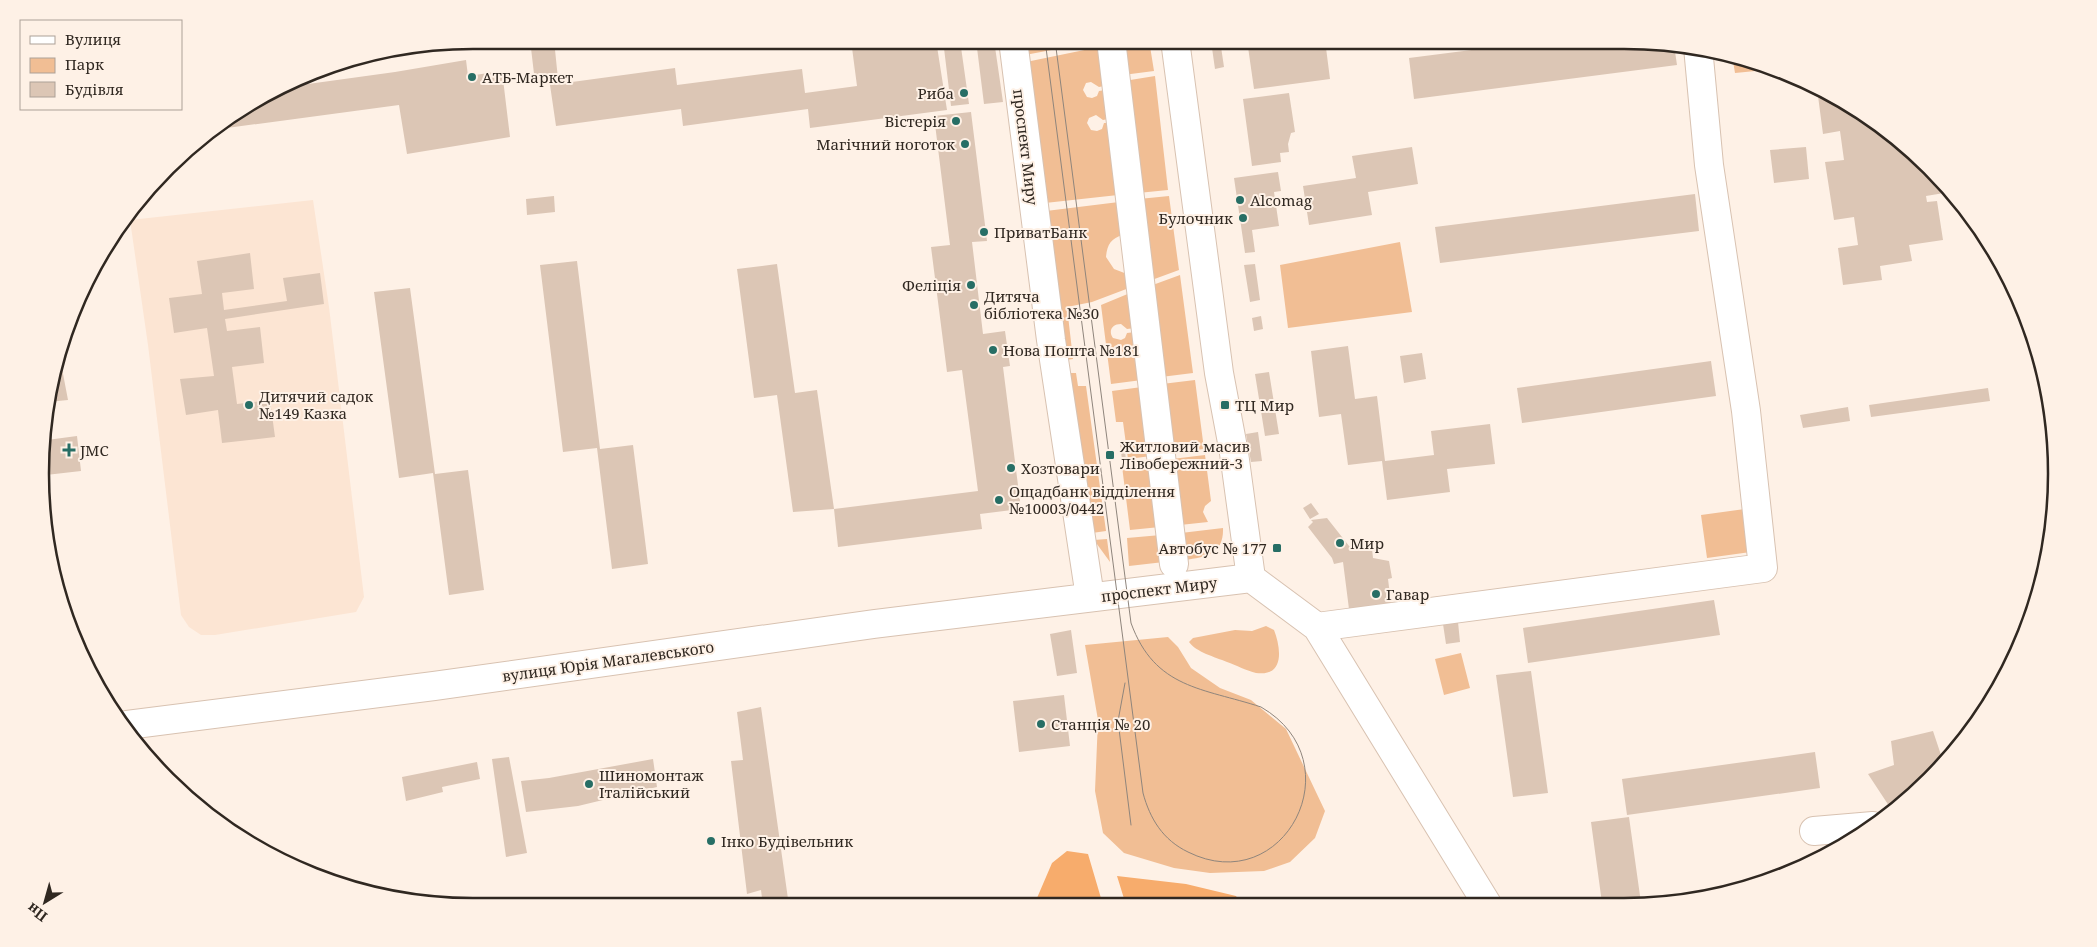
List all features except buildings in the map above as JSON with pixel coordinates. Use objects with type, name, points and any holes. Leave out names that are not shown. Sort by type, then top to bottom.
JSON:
[{"type":"street","name":"проспект Миру","points":[[1014,49],[1051,340],[1090,597],[1251,578]]},
{"type":"street","name":"проспект Миру","points":[[1111,49],[1174,564]]},
{"type":"street","points":[[1177,49],[1219,373],[1234,453],[1251,578],[1317,627],[1483,898]]},
{"type":"street","points":[[1317,627],[1763,568],[1746,411],[1709,165],[1699,56]]},
{"type":"street","name":"вулиця Юрія Магалевського","points":[[132,725],[454,683],[874,624],[1090,597]]},
{"type":"street","points":[[1814,831],[1859,827]]},
{"type":"shaded area","name":"Дитячий садок №149 Казка","points":[[313,200],[329,307],[364,597],[356,612],[215,635],[201,635],[189,627],[181,615],[148,345],[131,224],[134,220]]},
{"type":"shaded area","points":[[1067,851],[1088,854],[1101,898],[1037,898],[1052,863]]},
{"type":"shaded area","points":[[1117,876],[1186,884],[1236,896],[1237,898],[1124,898]]},
{"type":"green space","points":[[1024,49],[1057,49],[1025,55]]},
{"type":"green space","points":[[1089,49],[1099,49],[1104,86],[1099,87],[1091,82],[1086,83],[1083,90],[1087,97],[1092,98],[1097,96],[1099,91],[1105,90],[1108,119],[1103,120],[1096,115],[1089,118],[1087,123],[1091,130],[1097,131],[1102,129],[1104,123],[1109,123],[1118,195],[1045,203],[1026,62]]},
{"type":"green space","points":[[1120,49],[1150,49],[1154,71],[1123,75]]},
{"type":"green space","points":[[1733,63],[1759,71],[1735,73]]},
{"type":"green space","points":[[1155,76],[1168,190],[1138,193],[1124,81]]},
{"type":"green space","points":[[1169,196],[1179,270],[1149,281],[1139,199]]},
{"type":"green space","points":[[1119,202],[1123,235],[1115,238],[1110,243],[1106,257],[1114,269],[1127,274],[1129,288],[1092,302],[1067,307],[1073,359],[1066,360],[1046,211]]},
{"type":"green space","points":[[1400,242],[1412,312],[1288,328],[1280,265]]},
{"type":"green space","points":[[1180,275],[1193,373],[1161,377],[1150,286]]},
{"type":"green space","points":[[1130,293],[1135,328],[1127,329],[1118,324],[1113,327],[1111,333],[1113,338],[1121,340],[1125,338],[1127,333],[1135,332],[1142,380],[1111,384],[1101,305]]},
{"type":"green space","points":[[1068,373],[1076,373],[1078,386],[1086,386],[1106,531],[1092,533]]},
{"type":"green space","points":[[1195,380],[1204,449],[1170,453],[1162,384]]},
{"type":"green space","points":[[1142,387],[1151,456],[1128,459],[1123,422],[1116,422],[1112,391]]},
{"type":"green space","points":[[1205,455],[1211,501],[1205,506],[1203,512],[1208,522],[1180,525],[1172,459]]},
{"type":"green space","points":[[1151,462],[1160,527],[1130,530],[1122,466]]},
{"type":"green space","points":[[1752,508],[1758,551],[1707,558],[1701,515]]},
{"type":"green space","points":[[1223,528],[1223,537],[1217,549],[1207,555],[1185,560],[1181,533]]},
{"type":"green space","points":[[1161,535],[1164,562],[1129,566],[1127,538]]},
{"type":"green space","points":[[1107,539],[1110,562],[1094,540]]},
{"type":"green space","points":[[1266,626],[1274,630],[1279,653],[1276,666],[1265,673],[1256,673],[1212,656],[1196,649],[1189,642],[1193,638],[1235,630],[1252,631]]},
{"type":"green space","points":[[1168,637],[1178,647],[1191,668],[1220,688],[1251,700],[1286,729],[1325,811],[1315,838],[1290,862],[1264,871],[1210,873],[1174,868],[1124,853],[1103,833],[1095,791],[1098,720],[1085,645]]},
{"type":"green space","points":[[1461,653],[1470,688],[1444,695],[1435,659]]},
{"type":"tram line","points":[[1046,49],[1143,793],[1149,811],[1159,828],[1179,847],[1188,852],[1223,862],[1253,857],[1278,842],[1296,818],[1305,790],[1303,760],[1289,731],[1261,707],[1183,683],[1167,674],[1153,661],[1141,645],[1131,623],[1056,49]]},
{"type":"tram line","points":[[1125,683],[1118,721],[1131,825]]},
{"type":"place","name":"АТБ-Маркет","points":[[472,77]]},
{"type":"place","name":"Риба","points":[[964,93]]},
{"type":"place","name":"Вістерія","points":[[956,121]]},
{"type":"place","name":"Магічний ноготок","points":[[965,144]]},
{"type":"place","name":"Alcomag","points":[[1240,200]]},
{"type":"place","name":"Булочник","points":[[1243,218]]},
{"type":"place","name":"ПриватБанк","points":[[984,232]]},
{"type":"place","name":"Феліція","points":[[971,285]]},
{"type":"place","name":"Дитяча бібліотека №30","points":[[974,305]]},
{"type":"place","name":"Нова Пошта №181","points":[[993,350]]},
{"type":"place","name":"Дитячий садок №149 Казка","points":[[249,405]]},
{"type":"place","name":"ТЦ Мир","points":[[1225,405]]},
{"type":"place","name":"JMC","points":[[69,450]]},
{"type":"place","name":"Житловий масив Лівобережний-3","points":[[1110,455]]},
{"type":"place","name":"Хозтовари","points":[[1011,468]]},
{"type":"place","name":"Ощадбанк відділення №10003/0442","points":[[999,500]]},
{"type":"place","name":"Мир","points":[[1340,543]]},
{"type":"place","name":"Автобус № 177","points":[[1277,548]]},
{"type":"place","name":"Гавар","points":[[1376,594]]},
{"type":"place","name":"Станція № 20","points":[[1041,724]]},
{"type":"place","name":"Шиномонтаж Італійський","points":[[589,784]]},
{"type":"place","name":"Інко Будівельник","points":[[711,841]]}]
